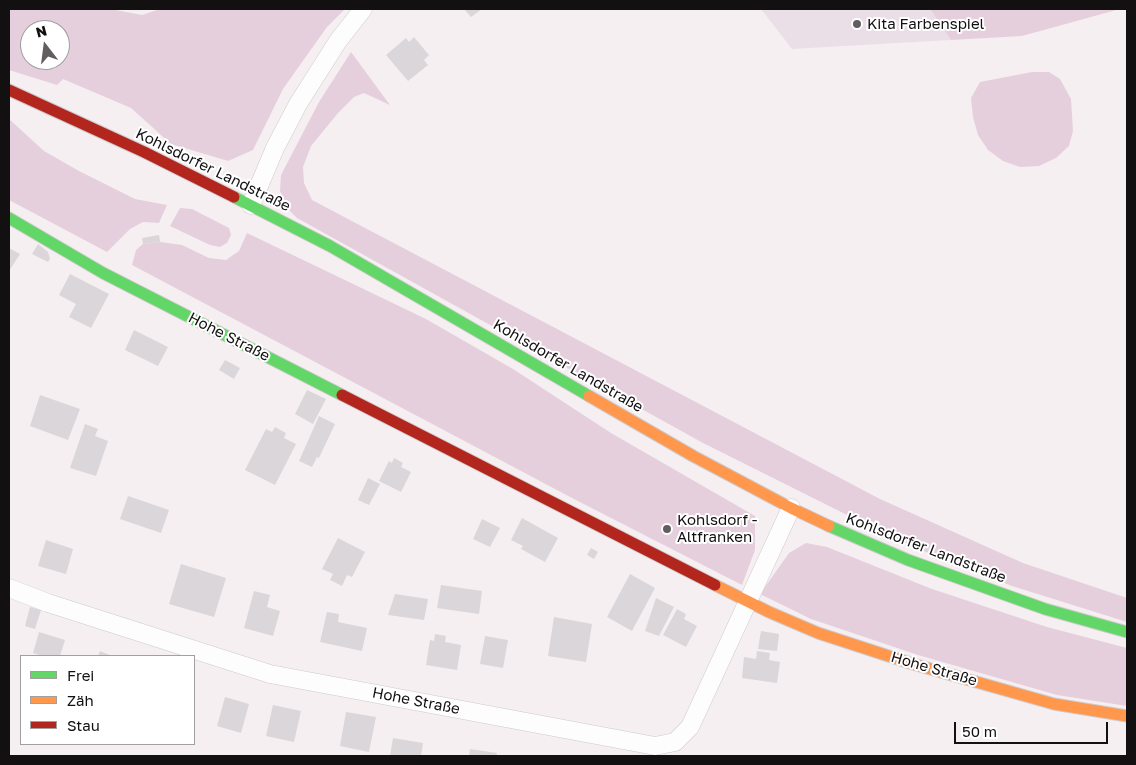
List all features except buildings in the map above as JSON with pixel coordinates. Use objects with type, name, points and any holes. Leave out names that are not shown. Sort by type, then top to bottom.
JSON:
[{"type":"street","points":[[251,205],[275,148],[298,104],[338,42],[363,9]]},
{"type":"street","name":"Kohlsdorfer Landstraße","points":[[9,90],[144,152],[356,260],[693,456],[791,508],[908,560],[1045,609],[1127,632]]},
{"type":"street","name":"Hohe Straße","points":[[9,218],[102,273],[769,612],[818,633],[913,664],[1054,704],[1127,716]]},
{"type":"street","name":"Hohe Straße","points":[[9,588],[48,603],[270,674],[655,746],[675,742],[690,727],[791,508]]},
{"type":"shaded area","points":[[9,9],[110,9],[142,15],[160,9],[345,9],[327,27],[283,89],[253,150],[228,161],[171,144],[131,108],[63,79],[57,85],[9,70]]},
{"type":"shaded area","name":"Kita Farbenspiel","points":[[761,9],[930,9],[951,40],[792,49]]},
{"type":"shaded area","points":[[930,9],[1120,9],[1022,36],[951,40]]},
{"type":"shaded area","points":[[351,52],[390,105],[364,93],[354,97],[338,113],[311,146],[303,167],[304,183],[312,200],[880,499],[1023,563],[1127,598],[1127,622],[1012,586],[916,548],[859,521],[703,443],[297,218],[290,211],[280,191],[281,175],[319,102]]},
{"type":"shaded area","points":[[1032,72],[1049,72],[1060,79],[1071,99],[1073,131],[1069,146],[1056,158],[1039,166],[1020,167],[1003,161],[988,150],[978,135],[973,117],[971,98],[980,82]]},
{"type":"shaded area","points":[[9,119],[44,151],[79,171],[135,199],[167,205],[159,223],[143,222],[130,229],[107,252],[9,200]]},
{"type":"shaded area","points":[[180,208],[192,209],[229,228],[231,235],[227,243],[220,247],[210,245],[170,226]]},
{"type":"shaded area","points":[[247,233],[426,319],[513,369],[611,433],[755,516],[755,550],[742,585],[572,498],[132,265],[136,250],[143,244],[160,242],[182,245],[209,258],[226,260],[239,251]]},
{"type":"shaded area","points":[[806,543],[827,547],[932,589],[1047,627],[1127,648],[1127,706],[1057,695],[918,655],[811,619],[760,594],[789,553]]},
{"type":"traffic: fast","points":[[234,197],[330,246],[589,396]]},
{"type":"traffic: fast","points":[[9,218],[103,273],[342,395]]},
{"type":"traffic: fast","points":[[829,526],[908,560],[1045,609],[1127,632]]},
{"type":"traffic: slow","points":[[589,396],[693,456],[829,526]]},
{"type":"traffic: slow","points":[[715,585],[769,612],[818,633],[913,664],[1054,704],[1127,716]]},
{"type":"traffic: jam","points":[[9,90],[144,152],[234,197]]},
{"type":"traffic: jam","points":[[342,395],[715,585]]},
{"type":"place","name":"Kita Farbenspiel","points":[[857,24]]},
{"type":"place","name":"Kohlsdorf - Altfranken","points":[[667,529]]}]
